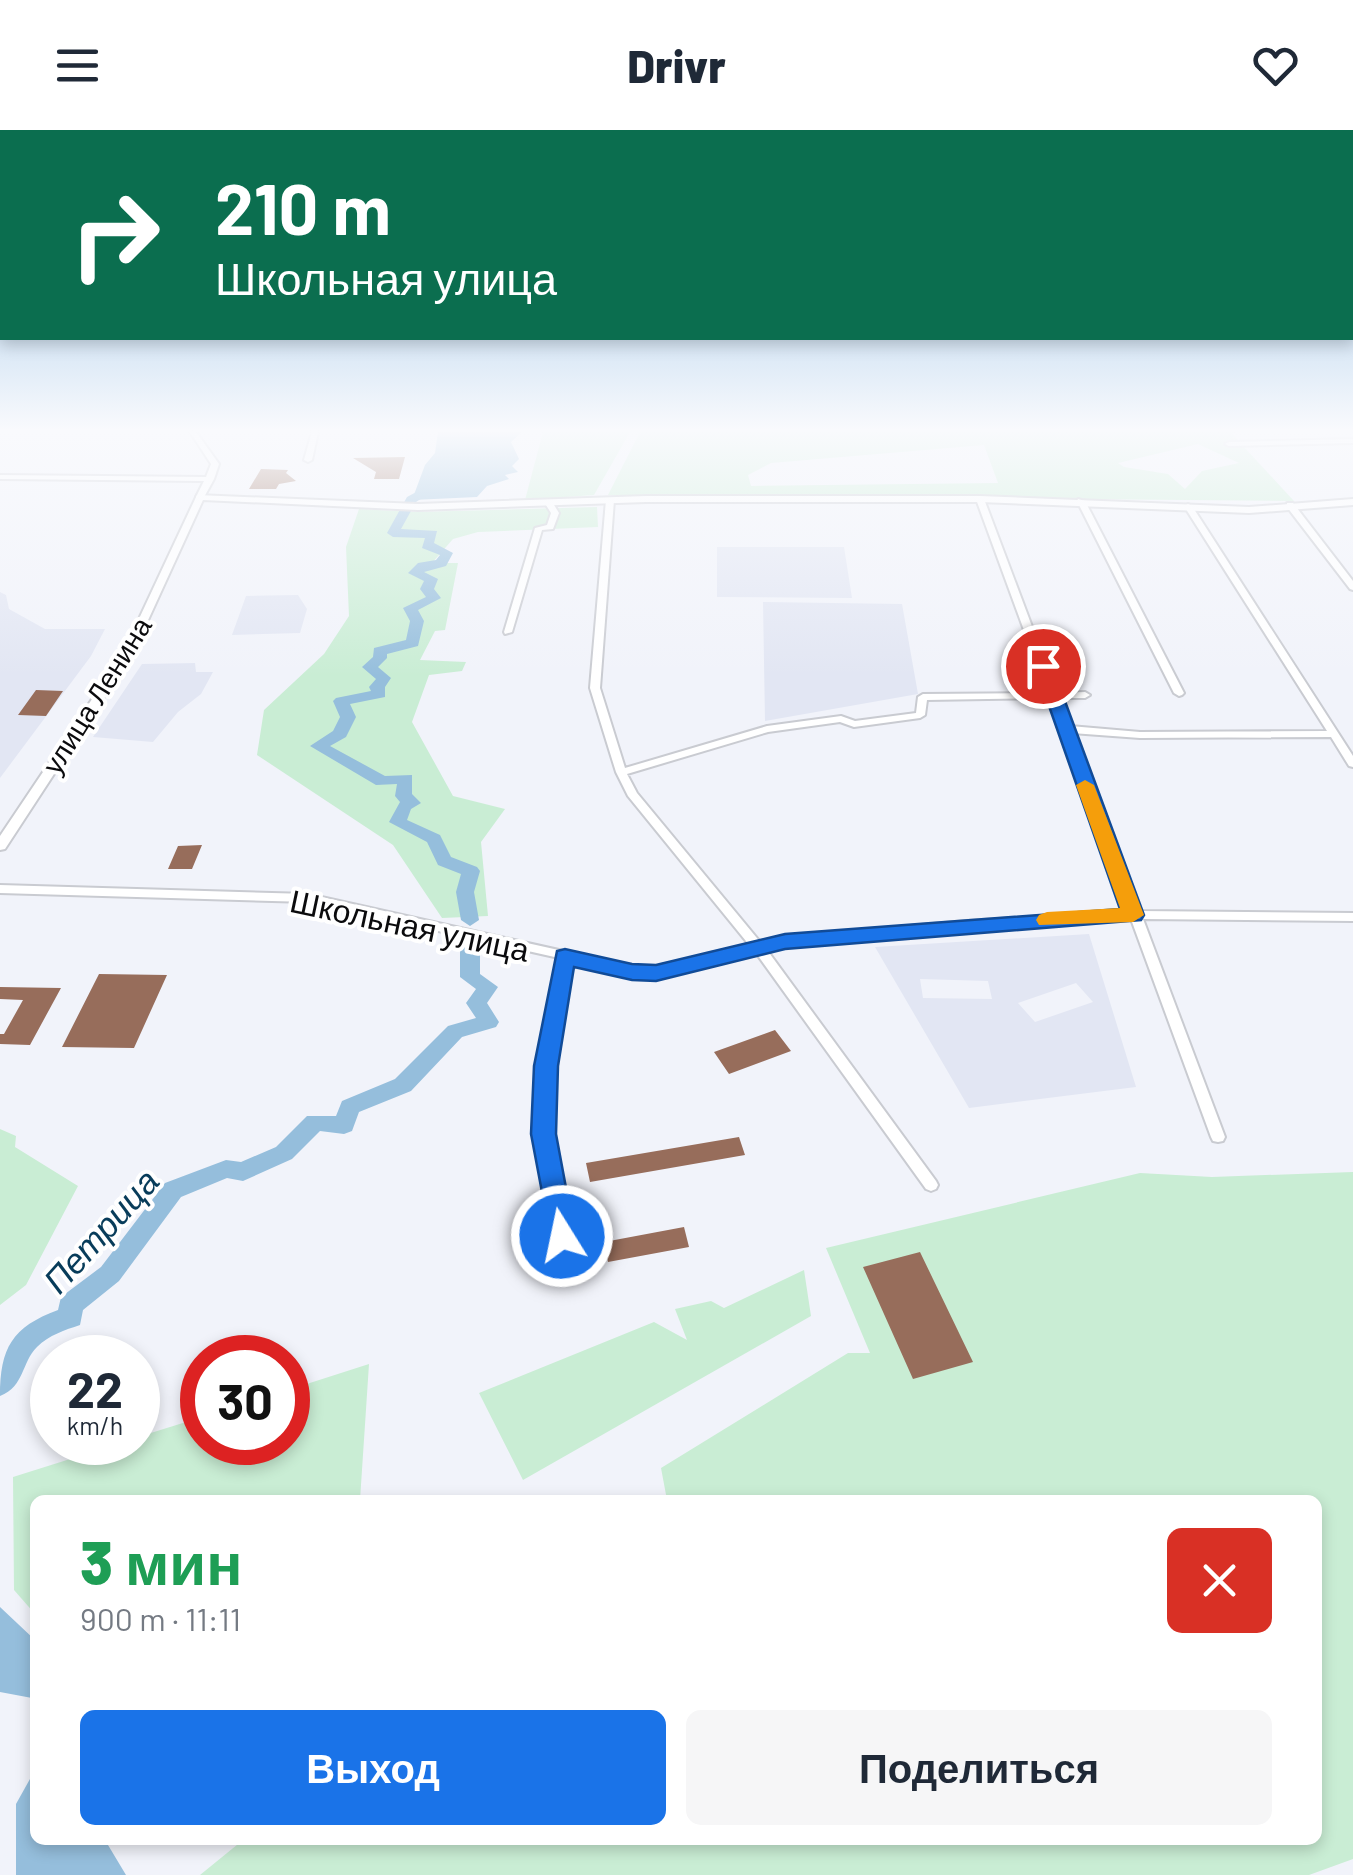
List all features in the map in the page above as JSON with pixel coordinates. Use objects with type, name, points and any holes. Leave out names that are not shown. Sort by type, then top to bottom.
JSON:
[{"type":"main road","name":"улица Ленина","points":[[0,846],[128,653],[192,513]]},
{"type":"street","points":[[508,632],[539,528],[550,527],[555,513]]},
{"type":"street","points":[[609,513],[595,688],[621,772],[632,794],[758,947],[931,1185]]},
{"type":"street","points":[[985,513],[1218,1138]]},
{"type":"street","points":[[1088,513],[1179,693]]},
{"type":"street","points":[[1193,513],[1353,764]]},
{"type":"street","points":[[1296,513],[1353,587]]},
{"type":"street","points":[[621,772],[768,729],[841,718],[854,724],[920,714],[923,697],[1085,694]]},
{"type":"street","points":[[1064,729],[1140,735],[1353,740]]},
{"type":"street","name":"Школьная улица","points":[[0,889],[308,898],[632,972],[656,973],[758,947],[817,938],[1133,915],[1353,917]]},
{"type":"street","points":[[562,1236],[543,1134],[546,1066],[565,957]]},
{"type":"shaded area","points":[[717,547],[844,547],[852,598],[717,597]]},
{"type":"shaded area","points":[[0,592],[6,595],[9,609],[45,629],[105,629],[91,656],[0,778]]},
{"type":"shaded area","points":[[298,595],[307,609],[300,633],[232,635],[246,596]]},
{"type":"shaded area","points":[[763,602],[902,604],[918,694],[765,721]]},
{"type":"shaded area","points":[[195,663],[196,672],[213,672],[201,694],[178,712],[153,742],[93,737],[142,664]]},
{"type":"shaded area","points":[[1089,934],[1136,1087],[969,1108],[875,947]],"holes":[[[920,979],[988,981],[992,999],[923,998]],[[1076,983],[1093,1002],[1035,1022],[1018,1003]]]},
{"type":"green space","points":[[357,513],[597,513],[598,527],[478,532],[453,539],[432,563],[458,563],[445,630],[435,631],[420,660],[466,662],[462,671],[429,675],[412,722],[453,796],[505,809],[481,842],[488,916],[442,918],[393,845],[257,755],[264,710],[324,654],[349,616],[346,547]]},
{"type":"green space","points":[[0,1129],[16,1136],[15,1147],[78,1186],[26,1285],[0,1305]]},
{"type":"green space","points":[[1353,1172],[1353,1859],[1309,1875],[200,1875],[237,1845],[1322,1845],[1322,1495],[666,1495],[661,1468],[848,1353],[870,1353],[826,1248],[1140,1173],[1212,1177]]},
{"type":"green space","points":[[804,1270],[811,1316],[523,1480],[479,1393],[654,1322],[687,1340],[675,1309],[711,1301],[724,1308]]},
{"type":"green space","points":[[369,1364],[360,1495],[30,1495],[30,1608],[14,1590],[13,1477],[51,1465],[160,1465],[160,1430],[180,1424],[180,1465],[310,1465],[310,1383]]},
{"type":"water","points":[[0,1607],[30,1635],[30,1698],[0,1692]]},
{"type":"water","points":[[30,1779],[30,1845],[108,1845],[126,1875],[16,1875],[16,1804]]},
{"type":"building","points":[[36,690],[63,691],[46,716],[18,715]]},
{"type":"building","points":[[202,845],[192,869],[168,869],[178,846]]},
{"type":"building","points":[[99,974],[167,975],[134,1048],[62,1047]]},
{"type":"building","points":[[0,987],[61,988],[30,1045],[0,1044],[0,1034],[4,1034],[23,1000],[0,999]]},
{"type":"building","points":[[775,1030],[791,1051],[729,1074],[714,1052]]},
{"type":"building","points":[[739,1137],[745,1155],[590,1182],[586,1163]]},
{"type":"building","points":[[684,1227],[689,1247],[608,1262],[604,1242]]},
{"type":"building","points":[[920,1252],[973,1362],[913,1379],[863,1267]]},
{"type":"waterway","name":"Петрица","points":[[404,513],[393,533],[433,534],[427,545],[447,553],[441,563],[423,566],[415,573],[431,579],[427,589],[434,598],[410,608],[417,621],[413,643],[379,651],[380,658],[369,667],[384,678],[377,687],[380,694],[341,701],[348,717],[340,734],[318,746],[382,781],[406,778],[403,796],[413,803],[404,806],[398,822],[434,839],[444,861],[471,871],[465,892],[470,920]]},
{"type":"waterway","name":"Петрица","points":[[0,1384],[13,1369],[25,1342],[43,1328],[71,1317],[70,1305],[110,1274],[173,1190],[226,1169],[243,1172],[284,1153],[315,1122],[344,1125],[350,1107],[403,1085],[455,1031],[489,1022],[476,1003],[488,987],[470,977],[470,949]]},
{"type":"slow traffic","points":[[1047,920],[1133,915],[1085,785]]},
{"type":"route","points":[[562,1236],[543,1134],[546,1066],[565,957],[632,972],[656,973],[785,941],[1133,915],[1043,666]]}]
